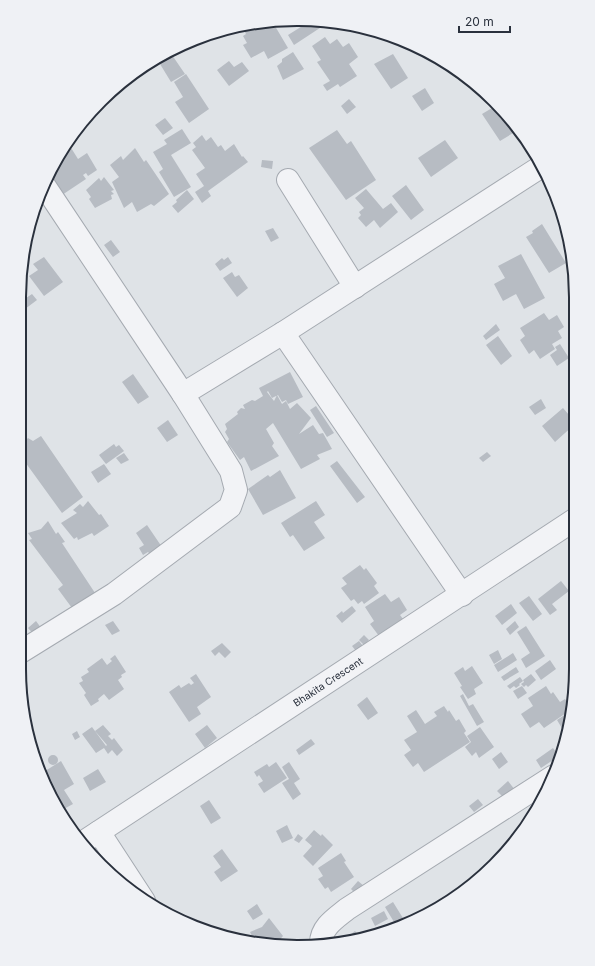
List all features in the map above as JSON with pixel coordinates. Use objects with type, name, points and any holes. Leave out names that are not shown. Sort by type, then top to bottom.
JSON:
[{"type":"street","points":[[183,394],[283,333],[537,169]]},
{"type":"street","points":[[288,180],[355,287]]},
{"type":"street","points":[[26,649],[114,594],[230,507],[236,490],[231,471],[183,394],[48,191]]},
{"type":"street","points":[[283,333],[462,595]]},
{"type":"street","name":"Bhakita Crescent","points":[[90,838],[569,523]]},
{"type":"street","points":[[321,939],[326,926],[347,909],[544,783]]},
{"type":"street","points":[[90,838],[124,878]]},
{"type":"building","points":[[302,26],[321,27],[294,45],[288,35]]},
{"type":"building","points":[[276,27],[288,48],[268,59],[264,51],[251,58],[243,45],[247,43],[243,36],[246,34],[245,31]]},
{"type":"building","points":[[325,37],[330,44],[337,39],[343,47],[349,43],[358,57],[349,64],[357,76],[340,87],[338,84],[327,91],[323,85],[330,81],[317,62],[321,60],[312,46]]},
{"type":"building","points":[[293,52],[304,69],[283,80],[277,66],[282,62],[282,59]]},
{"type":"building","points":[[393,54],[408,78],[391,89],[374,64]]},
{"type":"building","points":[[173,56],[185,74],[171,82],[160,64]]},
{"type":"building","points":[[229,61],[234,67],[242,62],[249,71],[229,86],[217,70]]},
{"type":"building","points":[[186,74],[209,109],[189,123],[175,102],[183,97],[174,82]]},
{"type":"building","points":[[425,88],[434,103],[422,111],[412,96]]},
{"type":"building","points":[[349,99],[356,107],[347,114],[341,106]]},
{"type":"building","points":[[491,108],[502,118],[514,133],[500,141],[482,114]]},
{"type":"building","points":[[165,118],[173,128],[163,135],[155,125]]},
{"type":"building","points":[[182,129],[191,143],[171,155],[191,187],[174,197],[159,172],[163,169],[153,152],[167,144],[164,140]]},
{"type":"building","points":[[337,130],[347,144],[351,141],[376,180],[346,200],[309,148]]},
{"type":"building","points":[[202,135],[206,141],[211,137],[218,147],[221,145],[225,151],[234,144],[242,157],[243,156],[248,162],[208,191],[211,196],[202,203],[195,192],[204,186],[196,174],[205,168],[192,150],[196,147],[193,143]]},
{"type":"building","points":[[445,140],[458,158],[431,177],[418,158]]},
{"type":"building","points":[[71,148],[78,159],[87,153],[97,170],[88,176],[86,173],[83,175],[86,179],[62,195],[52,181],[62,162]]},
{"type":"building","points":[[135,148],[144,162],[146,160],[169,194],[154,206],[151,204],[137,212],[132,202],[124,208],[112,182],[119,177],[110,165],[121,156],[123,160]]},
{"type":"building","points":[[262,160],[273,161],[272,169],[261,167]]},
{"type":"building","points":[[104,177],[114,190],[111,191],[114,194],[111,195],[112,199],[95,208],[89,199],[91,197],[86,190],[99,178],[101,181]]},
{"type":"building","points":[[406,185],[424,210],[411,220],[392,196]]},
{"type":"building","points":[[366,189],[383,209],[391,203],[398,212],[380,228],[374,220],[366,227],[358,218],[361,215],[359,212],[364,208],[355,198]]},
{"type":"building","points":[[187,190],[194,199],[178,213],[172,206]]},
{"type":"building","points":[[542,224],[566,263],[549,273],[526,237],[533,233],[532,231]]},
{"type":"building","points":[[273,228],[279,238],[271,242],[265,231]]},
{"type":"building","points":[[111,240],[120,252],[113,257],[104,245]]},
{"type":"building","points":[[521,254],[545,298],[524,309],[516,294],[503,301],[494,284],[505,278],[498,266]]},
{"type":"building","points":[[44,257],[63,282],[44,296],[29,276],[38,270],[33,264]]},
{"type":"building","points":[[228,257],[232,263],[220,271],[215,264],[222,258],[224,260]]},
{"type":"building","points":[[232,272],[235,277],[239,275],[248,288],[237,297],[223,278]]},
{"type":"building","points":[[32,294],[37,300],[26,308],[26,298]]},
{"type":"building","points":[[544,313],[549,320],[557,315],[564,327],[558,331],[562,338],[552,344],[555,349],[540,359],[534,350],[529,354],[520,340],[525,336],[520,328]]},
{"type":"building","points":[[496,324],[500,330],[486,340],[483,336]]},
{"type":"building","points":[[498,336],[512,356],[501,365],[486,345]]},
{"type":"building","points":[[560,344],[569,358],[557,366],[550,355],[557,350],[555,347]]},
{"type":"building","points":[[290,372],[303,397],[288,404],[286,400],[282,402],[277,395],[282,404],[286,401],[290,409],[297,403],[311,418],[299,434],[313,425],[319,434],[323,433],[332,449],[317,455],[320,459],[301,469],[273,423],[266,429],[274,443],[272,446],[279,456],[251,471],[244,457],[240,460],[227,442],[229,439],[225,432],[227,429],[225,424],[238,414],[237,412],[241,408],[245,409],[243,405],[252,400],[255,401],[263,396],[259,388]],"holes":[[[268,391],[272,398],[277,396],[274,401],[267,392]]]},
{"type":"building","points":[[133,374],[149,397],[138,404],[122,382]]},
{"type":"building","points":[[541,399],[546,408],[535,415],[529,407]]},
{"type":"building","points":[[316,406],[334,433],[327,437],[310,410]]},
{"type":"building","points":[[563,408],[569,415],[569,429],[555,442],[542,426]]},
{"type":"building","points":[[168,420],[178,435],[167,442],[157,428]]},
{"type":"building","points":[[41,436],[83,497],[62,513],[26,463],[26,440],[28,438],[33,441]]},
{"type":"building","points":[[114,444],[116,447],[119,445],[124,451],[106,464],[99,455]]},
{"type":"building","points":[[487,452],[491,456],[483,462],[479,458]]},
{"type":"building","points":[[124,453],[129,460],[121,464],[116,458]]},
{"type":"building","points":[[337,461],[365,497],[357,503],[330,466]]},
{"type":"building","points":[[104,464],[111,474],[98,483],[91,472]]},
{"type":"building","points":[[280,470],[296,498],[263,515],[248,489],[268,475],[270,477]]},
{"type":"building","points":[[88,501],[99,515],[101,514],[109,526],[94,536],[92,533],[78,540],[77,537],[74,539],[61,523],[77,513],[73,510],[80,504],[83,507]]},
{"type":"building","points":[[316,501],[325,515],[314,522],[325,538],[304,551],[293,535],[290,537],[281,523]]},
{"type":"building","points":[[48,521],[56,534],[58,532],[65,542],[62,543],[99,599],[72,608],[58,589],[63,585],[29,540],[32,539],[28,533],[41,529]]},
{"type":"building","points":[[147,525],[164,550],[154,558],[148,552],[143,555],[139,548],[144,545],[136,533]]},
{"type":"building","points":[[360,565],[364,570],[366,568],[377,583],[374,586],[379,593],[364,604],[362,601],[358,604],[354,599],[351,601],[341,588],[347,584],[342,578]]},
{"type":"building","points":[[561,581],[569,591],[552,604],[557,610],[550,615],[538,599]]},
{"type":"building","points":[[385,594],[391,602],[399,597],[407,610],[400,615],[403,619],[379,636],[370,624],[374,621],[365,607]]},
{"type":"building","points":[[529,596],[542,614],[533,621],[519,603]]},
{"type":"building","points":[[511,604],[517,613],[502,625],[495,616]]},
{"type":"building","points":[[352,606],[356,611],[342,623],[336,616]]},
{"type":"building","points":[[36,621],[44,632],[36,637],[28,628]]},
{"type":"building","points":[[113,621],[120,631],[112,635],[105,625]]},
{"type":"building","points":[[515,621],[519,627],[510,635],[506,629]]},
{"type":"building","points":[[526,626],[545,656],[526,668],[521,659],[530,653],[517,632]]},
{"type":"building","points":[[364,635],[369,640],[364,645],[359,640]]},
{"type":"building","points":[[359,641],[363,646],[356,651],[352,646]]},
{"type":"building","points":[[222,643],[231,652],[225,658],[219,652],[215,656],[211,651]]},
{"type":"building","points":[[498,650],[502,659],[494,664],[489,655]]},
{"type":"building","points":[[513,653],[517,660],[498,672],[494,665]]},
{"type":"building","points":[[115,655],[126,672],[121,675],[122,677],[118,680],[124,689],[109,700],[104,694],[98,699],[99,701],[91,706],[84,695],[86,693],[79,683],[83,681],[81,677],[89,672],[87,669],[102,658],[107,665],[112,661],[110,659]]},
{"type":"building","points":[[550,660],[556,669],[541,680],[535,671]]},
{"type":"building","points":[[472,666],[483,683],[474,689],[476,694],[468,699],[460,687],[462,686],[454,673],[463,667],[465,671]]},
{"type":"building","points":[[516,667],[519,672],[504,681],[501,677]]},
{"type":"building","points":[[196,674],[211,697],[197,707],[201,714],[189,722],[169,692],[179,685],[181,688],[189,683],[191,685],[194,683],[190,678]]},
{"type":"building","points":[[531,674],[536,680],[528,687],[526,685],[524,687],[521,684],[524,682],[523,680]]},
{"type":"building","points":[[520,677],[523,681],[516,688],[514,686],[510,689],[507,686]]},
{"type":"building","points":[[522,686],[527,693],[518,699],[513,691]]},
{"type":"building","points":[[546,686],[551,694],[553,692],[560,702],[565,699],[567,702],[565,714],[544,728],[539,722],[530,728],[521,714],[533,706],[528,698]]},
{"type":"building","points":[[463,694],[469,706],[473,704],[484,722],[477,726],[460,696]]},
{"type":"building","points":[[367,697],[378,713],[368,720],[357,705]]},
{"type":"building","points":[[444,706],[448,712],[449,710],[456,721],[459,719],[466,731],[464,733],[470,742],[424,772],[418,763],[413,767],[404,755],[411,750],[404,740],[417,732],[407,716],[416,710],[425,724],[437,716],[434,712]]},
{"type":"building","points":[[565,715],[562,729],[557,720]]},
{"type":"building","points":[[103,725],[111,734],[108,736],[112,740],[114,738],[123,750],[117,756],[112,750],[108,754],[104,748],[96,753],[82,734],[92,727],[106,746],[107,745],[95,731]]},
{"type":"building","points":[[207,725],[217,738],[205,748],[195,734]]},
{"type":"building","points":[[480,727],[494,747],[479,758],[476,752],[472,756],[465,747],[471,742],[467,736]]},
{"type":"building","points":[[77,731],[80,737],[75,740],[72,734]]},
{"type":"building","points":[[311,739],[315,744],[299,755],[296,750]]},
{"type":"building","points":[[553,748],[556,752],[553,760],[541,768],[536,760]]},
{"type":"building","points":[[501,752],[508,762],[499,769],[492,759]]},
{"type":"building","points":[[51,755],[55,755],[57,756],[57,764],[51,765],[48,762],[48,758]]},
{"type":"building","points":[[61,761],[74,784],[64,790],[73,804],[65,808],[54,789],[46,770]]},
{"type":"building","points":[[276,762],[287,778],[264,793],[258,784],[263,781],[259,775],[257,777],[254,772],[267,764],[269,767]]},
{"type":"building","points":[[289,762],[300,779],[294,783],[301,794],[293,800],[282,783],[289,779],[282,767]]},
{"type":"building","points":[[98,769],[106,782],[90,791],[83,778]]},
{"type":"building","points":[[508,781],[515,790],[505,799],[497,791]]},
{"type":"building","points":[[478,799],[483,805],[474,812],[469,806]]},
{"type":"building","points":[[209,800],[221,818],[211,824],[200,806]]},
{"type":"building","points":[[287,825],[293,838],[282,843],[276,831]]},
{"type":"building","points":[[314,830],[321,836],[322,834],[333,845],[313,866],[303,856],[312,846],[305,840]]},
{"type":"building","points":[[298,834],[303,838],[299,843],[294,840]]},
{"type":"building","points":[[222,849],[238,871],[221,882],[214,872],[221,867],[213,856]]},
{"type":"building","points":[[341,853],[346,861],[344,862],[354,877],[331,892],[328,887],[325,889],[318,879],[323,876],[318,868]]},
{"type":"building","points":[[358,881],[364,886],[356,894],[351,889]]},
{"type":"building","points":[[393,902],[403,918],[394,922],[385,907]]},
{"type":"building","points":[[257,904],[263,914],[253,920],[247,911]]},
{"type":"building","points":[[384,911],[388,919],[375,926],[371,918]]},
{"type":"building","points":[[269,918],[283,936],[280,939],[252,936],[250,932],[262,927]]},
{"type":"building","points":[[355,931],[357,933],[350,935]]}]
